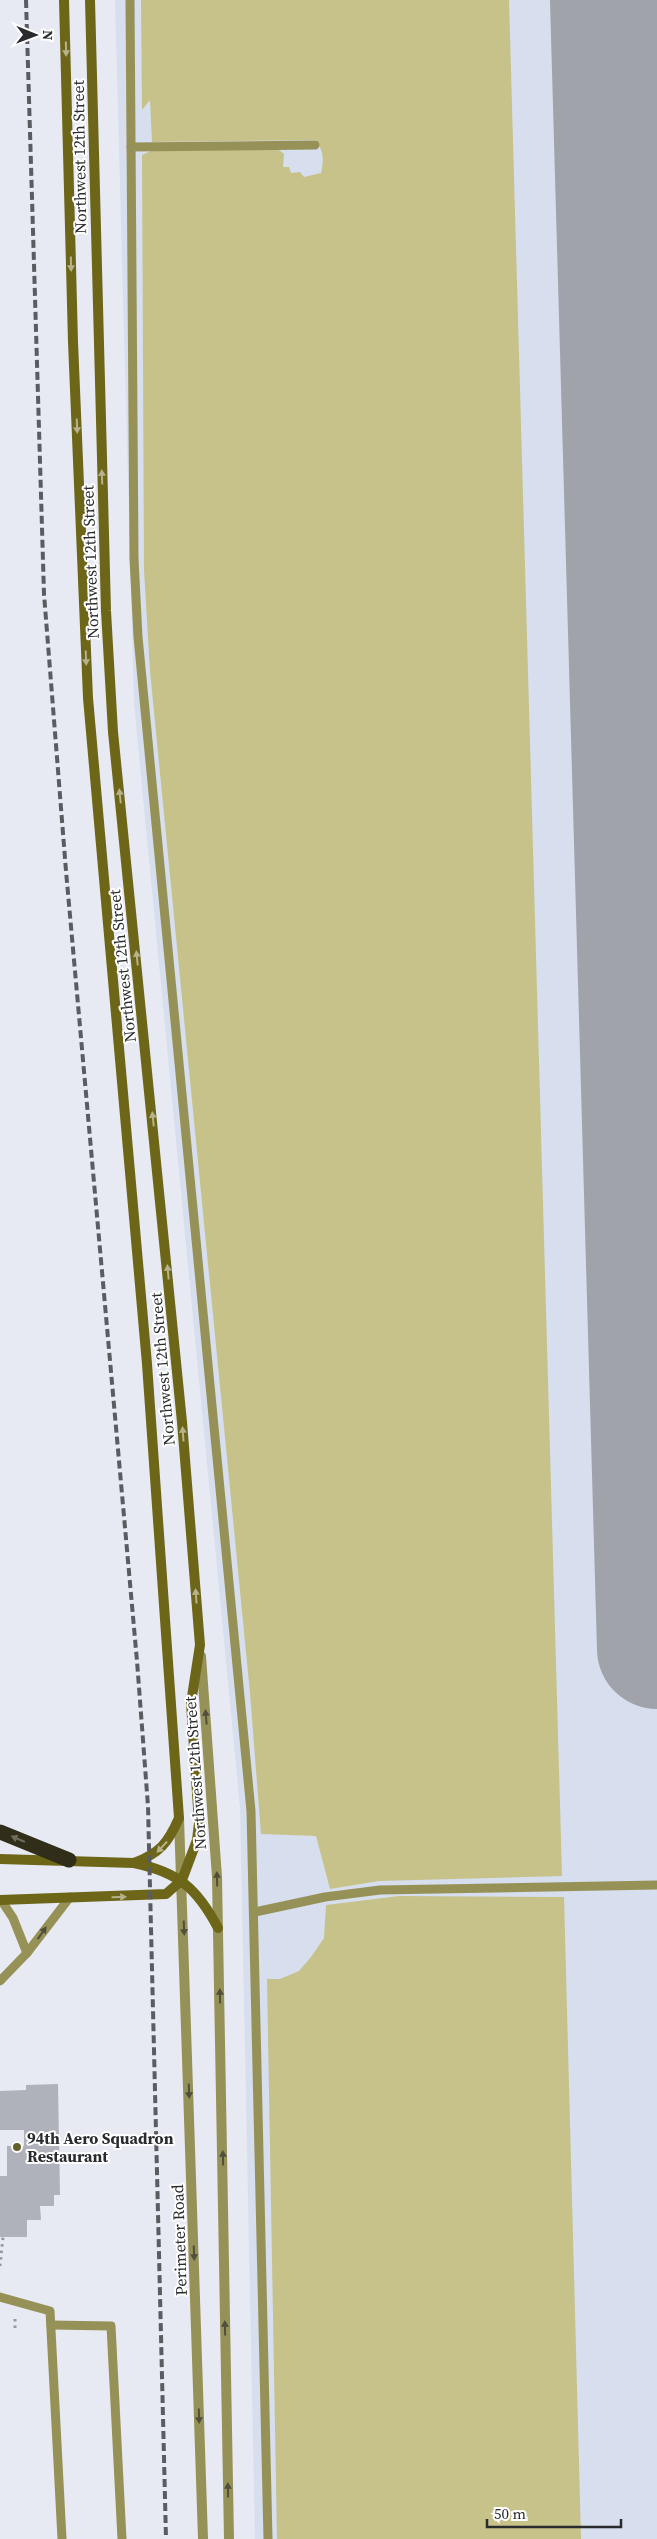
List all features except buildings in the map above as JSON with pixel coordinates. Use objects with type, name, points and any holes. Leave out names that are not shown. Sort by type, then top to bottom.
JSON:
[{"type":"highway","points":[[0,1832],[69,1860]]},
{"type":"main road","name":"Northwest 12th Street","points":[[64,0],[73,342],[88,698],[147,1364],[179,1818]]},
{"type":"main road","name":"Northwest 12th Street","points":[[90,0],[106,611],[113,732],[168,1271],[200,1645]]},
{"type":"main road","points":[[1,1900],[166,1894],[182,1880],[197,1840],[199,1824],[191,1703],[200,1645]]},
{"type":"main road","points":[[134,1863],[156,1853],[170,1838],[179,1818]]},
{"type":"main road","points":[[0,1859],[134,1863],[150,1867],[182,1880],[201,1898],[218,1928]]},
{"type":"street","name":"Northwest 12th Street","points":[[200,1645],[215,1836],[218,1928]]},
{"type":"street","name":"Northwest 12th Street","points":[[179,1818],[182,1880]]},
{"type":"street","name":"Perimeter Road","points":[[182,1880],[203,2539]]},
{"type":"street","points":[[218,1928],[229,2539]]},
{"type":"lane","points":[[130,0],[134,559],[138,638],[244,1714],[251,1811],[255,1912],[268,2539]]},
{"type":"lane","points":[[131,147],[315,145]]},
{"type":"lane","points":[[255,1912],[325,1897],[380,1890],[657,1885]]},
{"type":"lane","points":[[1,1977],[27,1953],[70,1898]]},
{"type":"lane","points":[[1,1900],[21,1934],[27,1953]]},
{"type":"lane","points":[[0,2297],[50,2310],[62,2539]]},
{"type":"lane","points":[[51,2324],[111,2326],[122,2539]]},
{"type":"path","points":[[0,2266],[3,2237]]},
{"type":"path","points":[[15,2328],[16,2314]]},
{"type":"shaded area","points":[[115,0],[657,0],[657,2539],[255,2539],[240,1807],[134,703]]},
{"type":"shaded area","points":[[141,0],[509,0],[562,1876],[379,1881],[330,1889],[316,1836],[261,1834],[250,1693],[150,671],[144,570],[142,155],[153,150],[279,150],[284,154],[283,167],[289,167],[291,173],[300,172],[304,177],[321,173],[323,156],[316,140],[152,142],[150,100],[142,110]]},
{"type":"shaded area","points":[[399,1896],[564,1897],[581,2539],[277,2539],[267,1979],[280,1979],[299,1971],[311,1957],[324,1938],[326,1905]]},
{"type":"taxiway","points":[[612,47],[613,0]]},
{"type":"taxiway","points":[[620,269],[644,578],[657,664]]},
{"type":"taxiway","points":[[642,1117],[651,1074],[657,1058]]},
{"type":"taxiway","points":[[654,1547],[657,1578]]},
{"type":"runway","points":[[610,0],[657,1649]]},
{"type":"railway","points":[[26,0],[44,594],[66,871],[137,1661],[148,1806],[166,2539]]},
{"type":"place","name":"94th Aero Squadron Restaurant","points":[[17,2147]]}]
